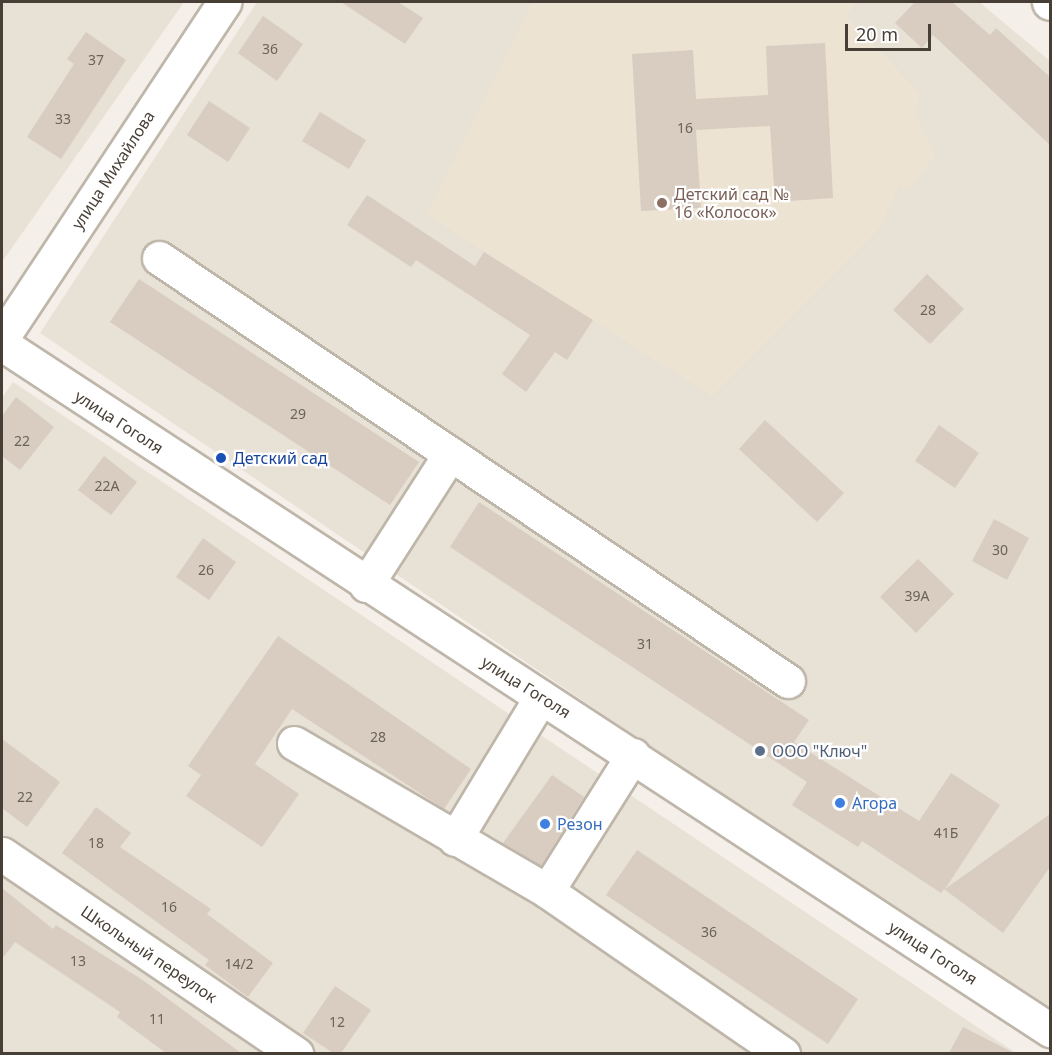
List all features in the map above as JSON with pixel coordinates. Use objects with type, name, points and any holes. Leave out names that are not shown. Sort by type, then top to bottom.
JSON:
[{"type":"street","name":"улица Михайлова","points":[[2,338],[224,2]]},
{"type":"street","points":[[159,258],[788,681]]},
{"type":"street","name":"улица Гоголя","points":[[2,344],[366,585],[633,755],[1050,1030]]},
{"type":"street","points":[[366,585],[450,454]]},
{"type":"street","points":[[455,839],[541,696]]},
{"type":"street","points":[[294,742],[455,839],[547,891],[783,1053]]},
{"type":"street","points":[[547,891],[633,755]]},
{"type":"street","name":"Школьный переулок","points":[[2,854],[296,1053]]},
{"type":"shaded area","points":[[2,2],[184,2],[2,262]]},
{"type":"shaded area","points":[[257,2],[979,2],[1050,61],[1050,1017],[40,333]]},
{"type":"shaded area","name":"Детский сад № 16 «Колосок»","points":[[532,2],[856,2],[846,16],[920,93],[914,113],[935,155],[910,190],[899,187],[879,229],[712,396],[427,215]]},
{"type":"shaded area","points":[[13,382],[1016,1053],[2,1054],[2,398]]},
{"type":"building","points":[[341,2],[398,2],[423,18],[405,44]]},
{"type":"building","points":[[915,2],[952,2],[990,35],[996,28],[1050,77],[1050,145],[933,35],[922,48],[895,23]]},
{"type":"building","points":[[263,16],[303,44],[277,81],[238,53]]},
{"type":"building","points":[[86,32],[126,60],[61,159],[27,137],[74,64],[67,59]]},
{"type":"building","points":[[825,43],[833,198],[775,202],[770,126],[696,130],[701,208],[641,211],[632,54],[693,50],[696,99],[768,95],[766,46]]},
{"type":"building","points":[[209,101],[250,128],[228,162],[187,135]]},
{"type":"building","points":[[320,112],[366,140],[349,169],[302,141]]},
{"type":"building","points":[[367,195],[475,266],[484,252],[593,320],[567,360],[555,352],[526,392],[502,374],[530,335],[416,260],[411,267],[347,225]]},
{"type":"building","points":[[927,274],[964,309],[930,344],[893,310]]},
{"type":"building","points":[[139,279],[419,462],[390,505],[110,322]]},
{"type":"building","points":[[16,397],[54,427],[20,470],[2,456],[2,416]]},
{"type":"building","points":[[765,420],[844,493],[817,522],[739,449]]},
{"type":"building","points":[[939,425],[979,453],[955,488],[915,461]]},
{"type":"building","points":[[104,456],[137,482],[111,515],[78,490]]},
{"type":"building","points":[[479,502],[809,720],[794,742],[919,821],[951,773],[1000,805],[945,889],[1050,814],[1050,867],[1003,933],[944,889],[941,893],[862,841],[858,847],[792,805],[807,782],[450,547]]},
{"type":"building","points":[[994,519],[1029,538],[1007,580],[972,561]]},
{"type":"building","points":[[203,538],[236,562],[209,600],[176,577]]},
{"type":"building","points":[[918,559],[954,594],[916,633],[880,597]]},
{"type":"building","points":[[278,636],[471,769],[444,809],[292,709],[255,764],[299,794],[262,847],[186,796],[201,775],[188,766]]},
{"type":"building","points":[[2,739],[60,782],[27,827],[2,808]]},
{"type":"building","name":"Резон","points":[[552,775],[584,797],[541,866],[503,843]]},
{"type":"building","points":[[96,807],[131,833],[120,847],[211,909],[207,914],[273,963],[248,997],[205,965],[209,960],[62,853]]},
{"type":"building","points":[[637,850],[858,999],[828,1044],[606,895]]},
{"type":"building","points":[[2,888],[53,929],[56,925],[144,981],[241,1053],[166,1053],[117,1017],[120,1012],[15,942],[2,959]]},
{"type":"building","points":[[335,986],[371,1010],[341,1053],[333,1053],[303,1033]]},
{"type":"building","points":[[963,1027],[1014,1053],[949,1053]]},
{"type":"place","name":"Детский сад № 16 «Колосок»","points":[[662,203]]},
{"type":"place","name":"Детский сад","points":[[221,458]]},
{"type":"place","name":"ООО \"Ключ\"","points":[[760,751]]},
{"type":"place","name":"Агора","points":[[840,803]]},
{"type":"place","name":"Резон","points":[[545,824]]}]
